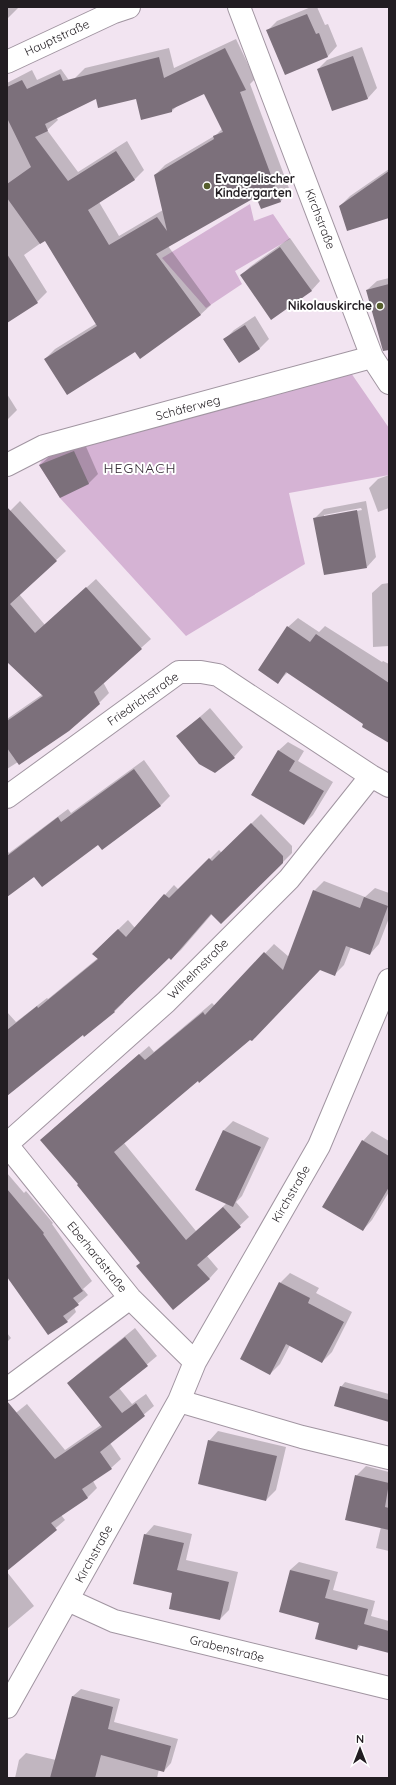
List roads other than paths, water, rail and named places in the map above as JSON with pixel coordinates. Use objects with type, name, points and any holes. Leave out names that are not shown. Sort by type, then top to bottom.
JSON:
[{"type":"street","name":"Kirchstraße","points":[[239,7],[372,357],[389,383]]},
{"type":"street","name":"Hauptstraße","points":[[7,62],[118,9]]},
{"type":"street","name":"Schäferweg","points":[[7,465],[44,446],[372,357]]},
{"type":"street","name":"Friedrichstraße","points":[[7,797],[179,672],[218,674],[380,781]]},
{"type":"street","name":"Wilhelmstraße","points":[[7,1145],[166,1002],[289,878],[380,781]]},
{"type":"street","name":"Kirchstraße","points":[[7,1707],[179,1401],[195,1362],[319,1146],[389,980]]},
{"type":"street","name":"Eberhardstraße","points":[[7,1145],[130,1298],[195,1362]]},
{"type":"street","points":[[7,1389],[130,1298]]},
{"type":"street","points":[[179,1401],[302,1437],[389,1458]]},
{"type":"street","name":"Grabenstraße","points":[[68,1600],[114,1621],[389,1688]]},
{"type":"place","name":"Evangelischer Kindergarten","points":[[207,186]]},
{"type":"place","name":"Nikolauskirche","points":[[380,306]]},
{"type":"district","name":"HEGNACH","points":[[140,468]]}]
